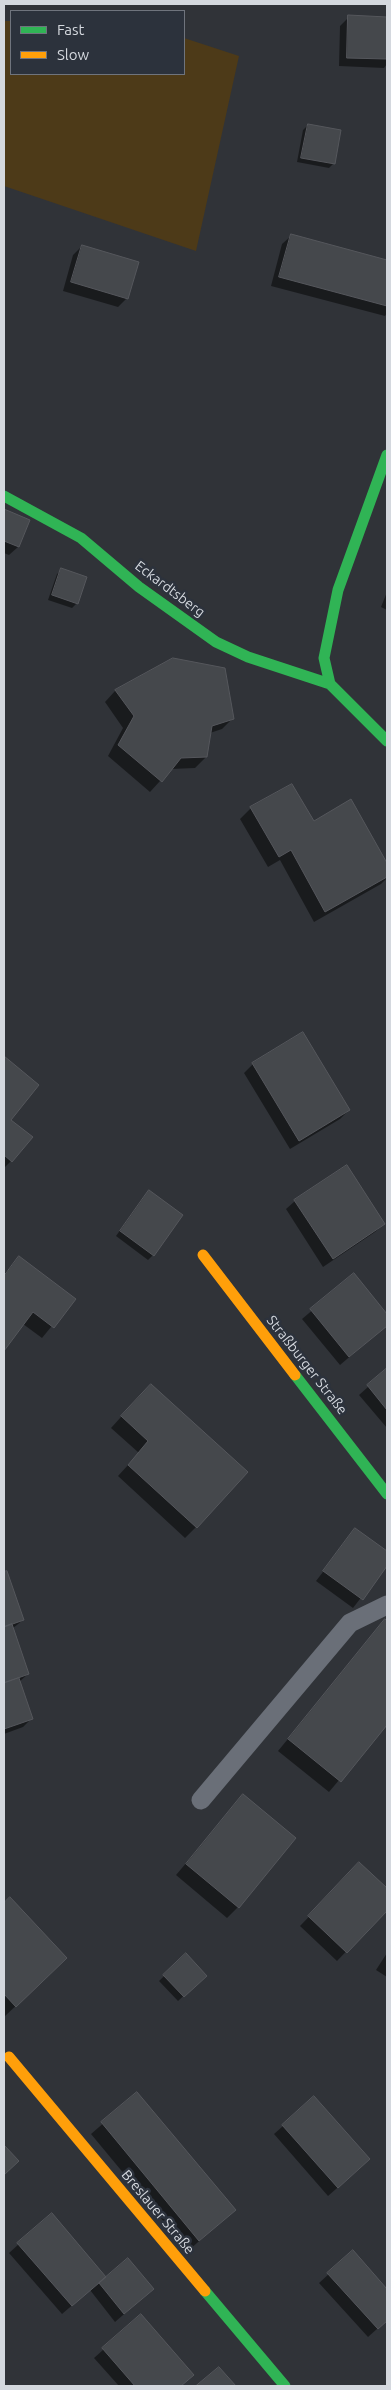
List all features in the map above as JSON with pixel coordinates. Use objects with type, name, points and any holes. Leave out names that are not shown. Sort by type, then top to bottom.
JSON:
[{"type":"street","points":[[330,684],[324,658],[338,590],[387,455]]},
{"type":"street","name":"Eckardtsberg","points":[[4,496],[81,538],[139,587],[216,642],[248,658],[330,684],[387,741]]},
{"type":"street","name":"Straßburger Straße","points":[[203,1255],[387,1494]]},
{"type":"street","name":"Breslauer Straße","points":[[9,2057],[285,2386]]},
{"type":"lane","points":[[201,1800],[350,1623],[387,1605]]},
{"type":"shaded area","points":[[4,21],[10,21],[10,75],[185,75],[185,38],[239,56],[196,251],[4,186]]},
{"type":"building","points":[[348,15],[387,17],[387,59],[347,58]]},
{"type":"building","points":[[308,124],[341,130],[335,164],[301,158]]},
{"type":"building","points":[[291,234],[387,260],[387,306],[279,277]]},
{"type":"building","points":[[82,245],[139,262],[128,299],[71,282]]},
{"type":"building","points":[[4,509],[30,520],[19,547],[4,541]]},
{"type":"building","points":[[61,568],[87,577],[78,604],[52,595]]},
{"type":"building","points":[[173,658],[225,668],[234,719],[212,726],[207,757],[181,758],[162,782],[118,745],[134,716],[115,690]]},
{"type":"building","points":[[292,784],[314,821],[351,799],[387,863],[387,877],[325,912],[291,850],[279,857],[250,807]]},
{"type":"building","points":[[303,1032],[350,1110],[299,1141],[252,1063]]},
{"type":"building","points":[[4,1056],[39,1085],[11,1120],[33,1137],[12,1162],[4,1155]]},
{"type":"building","points":[[347,1165],[385,1224],[333,1259],[294,1200]]},
{"type":"building","points":[[149,1190],[183,1215],[154,1256],[120,1231]]},
{"type":"building","points":[[19,1256],[76,1299],[54,1328],[33,1312],[4,1351],[4,1276]]},
{"type":"building","points":[[354,1273],[387,1314],[387,1326],[349,1357],[310,1309]]},
{"type":"building","points":[[387,1368],[387,1410],[367,1385]]},
{"type":"building","points":[[151,1384],[248,1472],[197,1528],[128,1465],[148,1441],[121,1416]]},
{"type":"building","points":[[355,1528],[387,1551],[387,1566],[363,1600],[323,1571]]},
{"type":"building","points":[[7,1571],[24,1620],[4,1627],[4,1572]]},
{"type":"building","points":[[385,1619],[387,1621],[387,1725],[341,1782],[288,1739]]},
{"type":"building","points":[[12,1624],[29,1674],[4,1683],[4,1627]]},
{"type":"building","points":[[19,1678],[33,1719],[4,1729],[4,1683]]},
{"type":"building","points":[[243,1794],[296,1838],[239,1908],[186,1864]]},
{"type":"building","points":[[359,1862],[387,1888],[387,1911],[347,1953],[308,1916]]},
{"type":"building","points":[[10,1897],[67,1958],[16,2007],[4,1994],[4,1903]]},
{"type":"building","points":[[186,1953],[207,1976],[184,1997],[163,1975]]},
{"type":"building","points":[[137,2092],[236,2210],[199,2241],[101,2122]]},
{"type":"building","points":[[314,2096],[370,2159],[338,2188],[282,2125]]},
{"type":"building","points":[[4,2145],[19,2161],[4,2175]]},
{"type":"building","points":[[52,2213],[106,2277],[72,2306],[17,2243]]},
{"type":"building","points":[[353,2250],[387,2289],[387,2321],[378,2329],[327,2273]]},
{"type":"building","points":[[128,2258],[154,2289],[124,2314],[99,2283]]},
{"type":"building","points":[[141,2314],[194,2375],[181,2386],[135,2386],[102,2348]]},
{"type":"building","points":[[219,2367],[236,2386],[196,2386]]},
{"type":"traffic: fast","points":[[330,684],[324,658],[338,590],[387,455]]},
{"type":"traffic: fast","points":[[4,496],[81,538],[139,587],[216,642],[248,657],[330,684],[387,741]]},
{"type":"traffic: fast","points":[[295,1375],[387,1494]]},
{"type":"traffic: fast","points":[[205,2291],[285,2386]]},
{"type":"traffic: slow","points":[[203,1255],[295,1375]]},
{"type":"traffic: slow","points":[[9,2057],[205,2291]]}]
